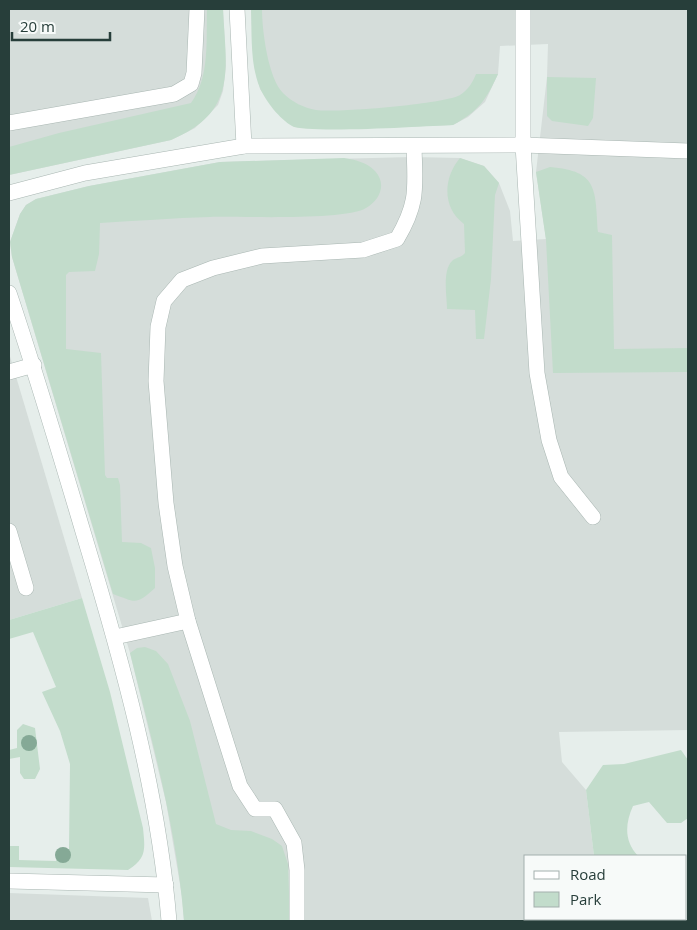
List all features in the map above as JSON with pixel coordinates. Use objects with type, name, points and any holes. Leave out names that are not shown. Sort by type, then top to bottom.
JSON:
[{"type":"street","points":[[9,123],[174,94],[191,84],[194,73],[197,9]]},
{"type":"street","points":[[237,9],[244,146]]},
{"type":"street","points":[[523,9],[523,145],[537,373],[549,440],[561,477],[593,517]]},
{"type":"street","points":[[9,193],[85,173],[244,146],[523,145],[688,151]]},
{"type":"street","points":[[297,921],[297,870],[294,843],[275,809],[255,809],[240,786],[188,621],[175,566],[161,450],[156,381],[158,327],[164,301],[182,280],[213,268],[262,256],[363,250],[397,239],[409,219],[415,197],[414,146]]},
{"type":"street","points":[[9,293],[34,365],[115,637],[152,794],[166,885],[169,921]]},
{"type":"street","points":[[9,372],[34,365]]},
{"type":"street","points":[[9,531],[26,588]]},
{"type":"street","points":[[115,637],[188,621]]},
{"type":"street","points":[[9,881],[166,885]]},
{"type":"shaded area","points":[[9,9],[223,9],[226,66],[223,91],[218,105],[195,128],[171,140],[9,175]]},
{"type":"shaded area","points":[[251,9],[688,9],[688,730],[559,732],[562,762],[586,790],[594,855],[524,855],[524,920],[602,921],[184,921],[182,896],[166,802],[130,653],[12,257],[10,242],[20,214],[26,205],[36,199],[89,186],[220,162],[412,157],[460,158],[484,166],[499,183],[510,211],[513,241],[546,239],[536,172],[547,77],[548,44],[500,46],[498,74],[485,102],[468,117],[453,125],[331,129],[294,127],[274,109],[260,89],[254,64]]},
{"type":"shaded area","points":[[9,353],[82,598],[9,620]]},
{"type":"shaded area","points":[[9,893],[148,898],[152,921],[9,921]]},
{"type":"green space","points":[[207,9],[223,9],[226,70],[218,102],[208,116],[193,129],[171,140],[9,175],[9,147],[59,133],[191,103],[197,93],[204,70],[207,46]]},
{"type":"green space","points":[[251,9],[262,9],[267,53],[273,76],[278,86],[290,99],[312,109],[327,111],[366,109],[434,102],[460,95],[470,86],[476,74],[498,74],[490,91],[476,110],[453,125],[343,129],[292,126],[278,115],[260,88],[252,49]]},
{"type":"green space","points":[[547,77],[596,78],[593,118],[588,126],[552,121],[547,116]]},
{"type":"green space","points":[[344,158],[365,163],[379,176],[381,186],[378,196],[366,208],[337,215],[210,217],[100,223],[99,254],[95,271],[69,272],[66,275],[66,349],[101,353],[105,475],[107,478],[118,478],[120,485],[122,542],[141,543],[151,548],[155,568],[155,588],[143,598],[135,601],[113,594],[12,257],[10,242],[20,214],[26,205],[36,199],[89,186],[220,162]]},
{"type":"green space","points":[[460,158],[484,166],[499,183],[495,195],[491,279],[484,339],[476,339],[475,310],[447,309],[447,271],[452,261],[465,253],[464,224],[452,210],[447,193],[450,175]]},
{"type":"green space","points":[[550,167],[566,169],[586,178],[594,194],[598,232],[612,235],[614,349],[688,348],[688,372],[553,373],[546,240],[536,172]]},
{"type":"green space","points":[[82,598],[110,692],[143,828],[144,847],[142,857],[128,870],[9,867],[9,846],[19,846],[19,860],[56,861],[57,850],[69,849],[70,764],[60,731],[42,692],[56,687],[33,632],[9,639],[9,620]]},
{"type":"green space","points":[[145,647],[156,651],[168,664],[190,721],[216,824],[231,830],[251,831],[272,839],[282,846],[288,864],[290,921],[184,921],[181,887],[170,819],[130,653],[137,648]]},
{"type":"green space","points":[[23,724],[35,728],[40,769],[35,779],[24,779],[20,773],[20,757],[9,759],[9,750],[17,748],[17,730]]},
{"type":"green space","points":[[681,750],[688,760],[688,818],[681,823],[667,823],[649,802],[633,806],[628,819],[627,832],[630,844],[637,855],[594,855],[586,790],[603,765],[624,764]]}]
